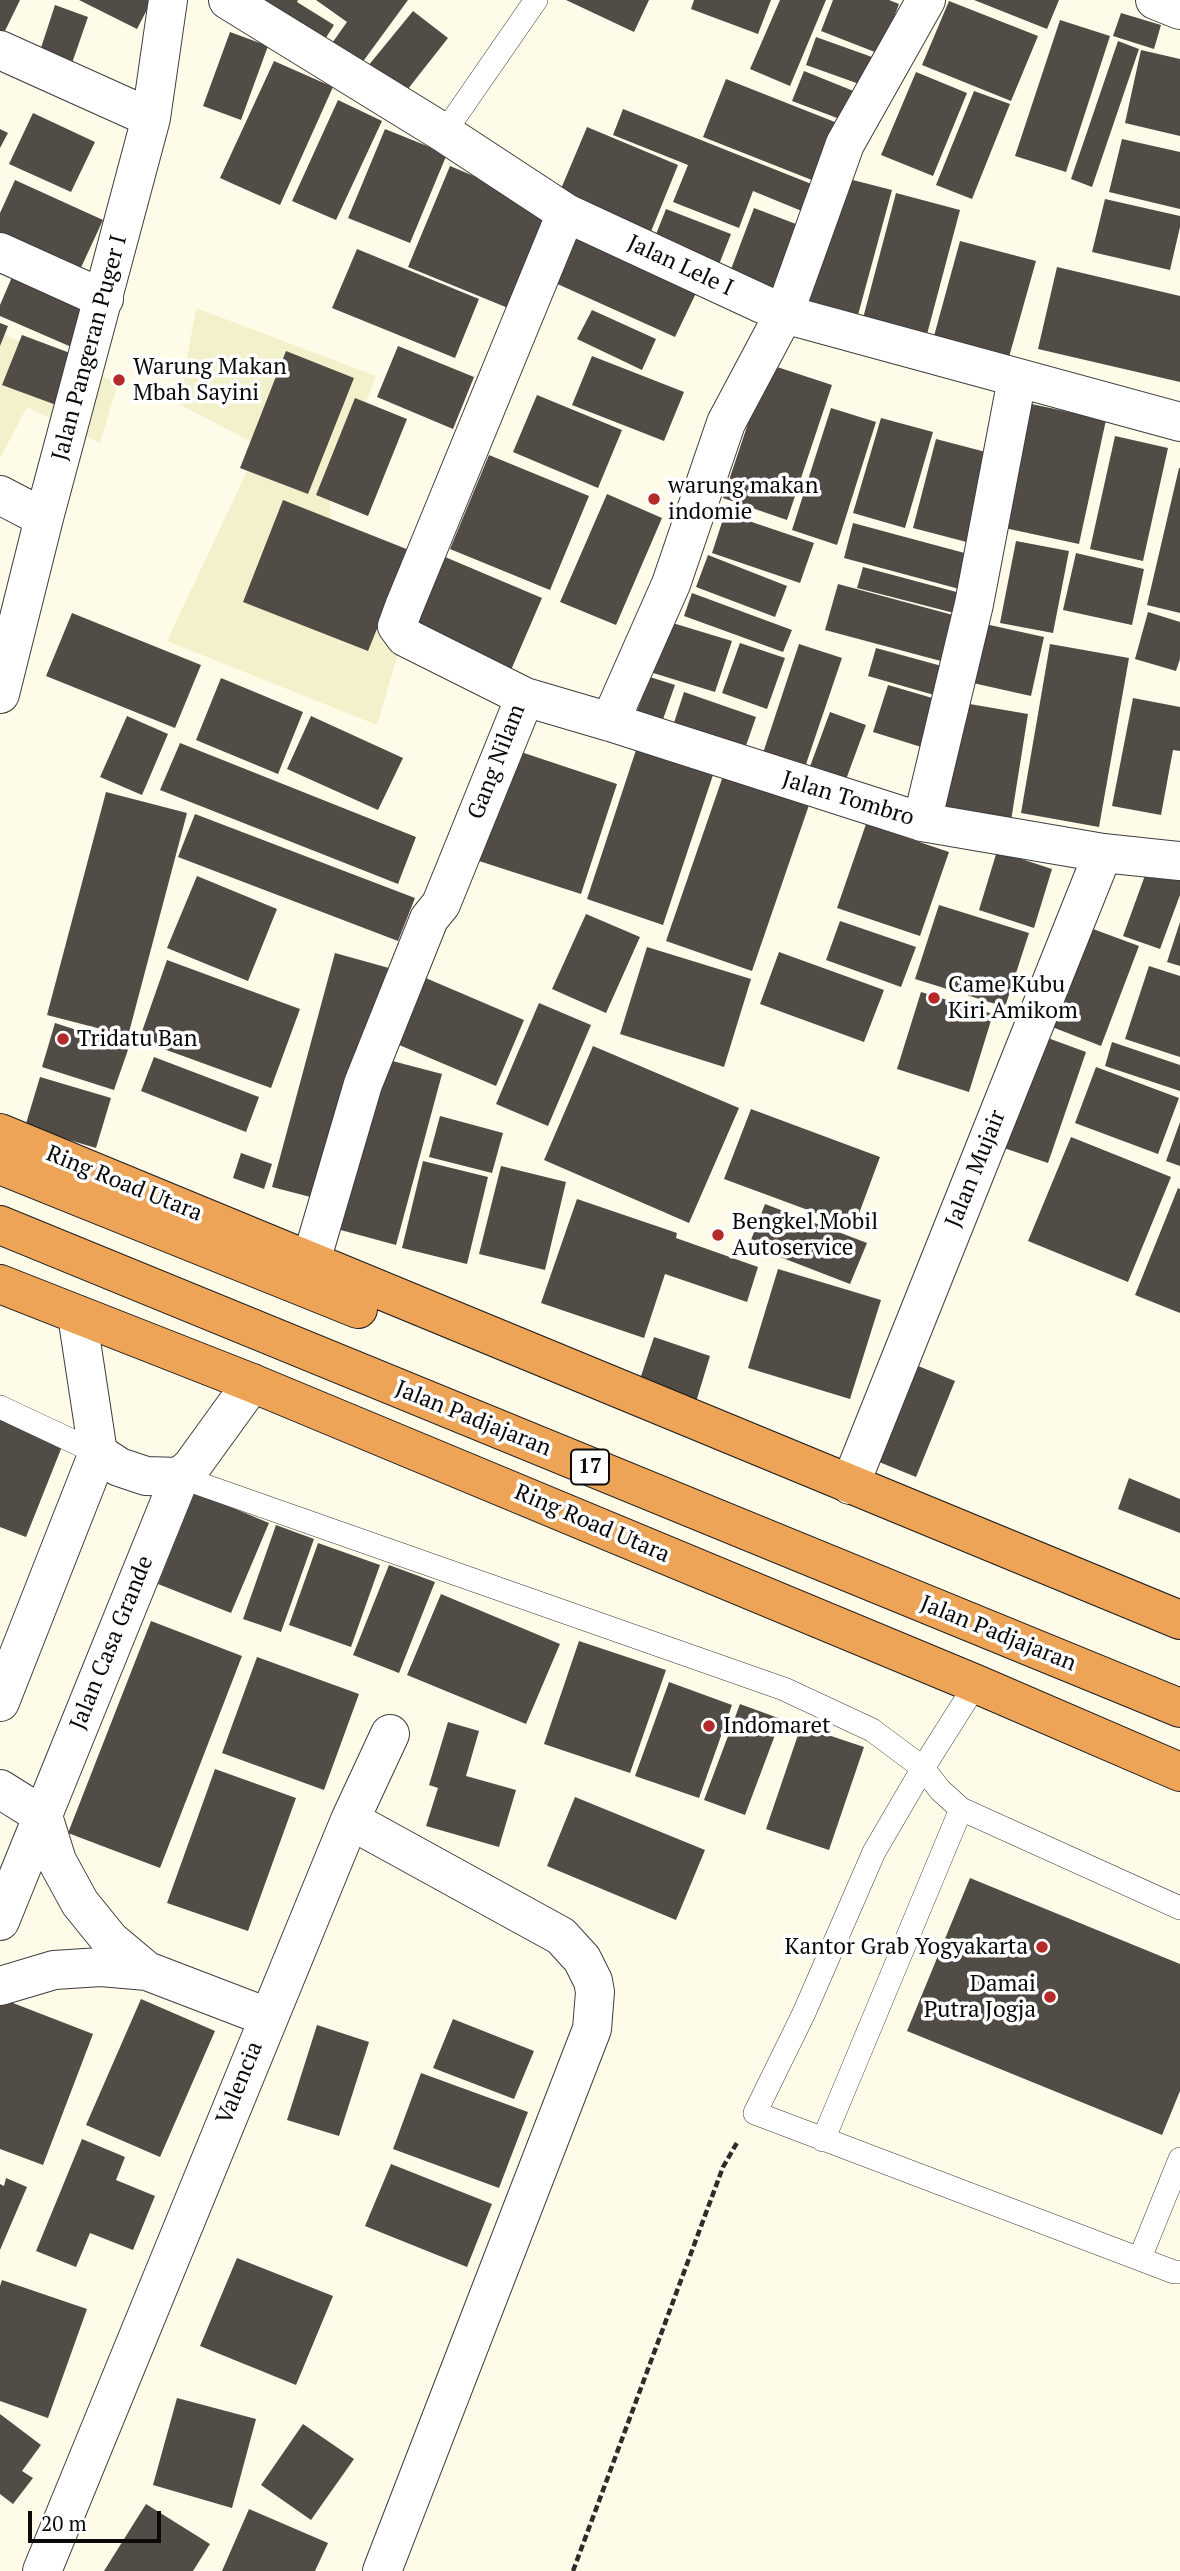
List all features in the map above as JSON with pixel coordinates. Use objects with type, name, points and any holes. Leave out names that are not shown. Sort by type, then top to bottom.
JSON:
[{"type":"highway","name":"Ring Road Utara","points":[[0,1133],[312,1261],[597,1393],[850,1485],[1180,1620]]},
{"type":"highway","points":[[0,1165],[597,1393],[1180,1645]]},
{"type":"highway","name":"Jalan Padjajaran","points":[[0,1225],[1180,1709]]},
{"type":"highway","name":"Ring Road Utara","points":[[0,1284],[252,1383],[976,1684],[1180,1772]]},
{"type":"highway","points":[[435,1459],[454,1411]]},
{"type":"street","name":"Jalan Pangeran Puger I","points":[[1,685],[151,118],[168,0]]},
{"type":"street","name":"Jalan Lele I","points":[[229,0],[444,133],[566,213],[783,314],[1180,422]]},
{"type":"street","points":[[610,722],[671,584],[726,423],[783,314],[845,144],[926,0]]},
{"type":"street","points":[[1155,0],[1180,10]]},
{"type":"street","points":[[0,50],[151,118]]},
{"type":"street","name":"Gang Nilam","points":[[312,1261],[363,1084],[429,919],[442,904],[524,697],[405,637],[397,626],[566,213]]},
{"type":"street","points":[[0,252],[103,299]]},
{"type":"street","points":[[922,822],[974,604],[1017,379]]},
{"type":"street","points":[[0,495],[44,518]]},
{"type":"street","name":"Jalan Tombro","points":[[524,697],[922,822],[1103,853],[1180,861]]},
{"type":"street","name":"Jalan Mujair","points":[[850,1485],[1103,853]]},
{"type":"street","points":[[0,1702],[98,1453],[77,1315]]},
{"type":"street","name":"Jalan Casa Grande","points":[[0,1921],[180,1477],[192,1466],[252,1383]]},
{"type":"street","points":[[98,1453],[119,1467],[146,1476],[180,1477]]},
{"type":"street","name":"Valencia","points":[[42,2571],[267,2017],[350,1820],[390,1734]]},
{"type":"street","points":[[0,1789],[43,1816],[57,1861],[80,1903],[110,1941],[147,1971]]},
{"type":"street","points":[[350,1820],[561,1936],[582,1959],[593,1982],[595,2003],[592,2029],[382,2571]]},
{"type":"street","points":[[0,1986],[54,1970],[100,1967],[147,1971],[267,2017]]},
{"type":"lane","points":[[444,133],[536,0]]},
{"type":"lane","points":[[0,1407],[98,1453]]},
{"type":"lane","points":[[180,1477],[784,1689],[872,1730],[923,1768],[940,1790],[961,1809],[1180,1908]]},
{"type":"lane","points":[[976,1684],[874,1852],[804,2012],[755,2113],[1174,2272],[1180,2272]]},
{"type":"lane","points":[[823,2140],[961,1809]]},
{"type":"lane","points":[[1140,2258],[1180,2159]]},
{"type":"path","points":[[573,2571],[723,2167],[755,2113]]},
{"type":"green space","points":[[196,308],[376,376],[329,495],[331,522],[303,598],[402,640],[377,725],[167,641],[259,446],[179,404]]},
{"type":"green space","points":[[0,333],[118,383],[100,443],[27,407],[0,458]]},
{"type":"building","points":[[0,0],[20,0],[3,35],[0,33]]},
{"type":"building","points":[[79,0],[152,0],[137,29]]},
{"type":"building","points":[[260,0],[298,0],[297,2],[334,25],[317,52]]},
{"type":"building","points":[[316,0],[408,0],[359,67],[330,46],[347,22]]},
{"type":"building","points":[[566,0],[649,0],[634,32]]},
{"type":"building","points":[[694,0],[771,0],[758,34],[691,9]]},
{"type":"building","points":[[780,0],[826,0],[790,86],[750,69]]},
{"type":"building","points":[[833,0],[889,0],[899,4],[880,54],[821,31]]},
{"type":"building","points":[[974,0],[1059,0],[1047,29]]},
{"type":"building","points":[[949,1],[1038,36],[1011,101],[922,65]]},
{"type":"building","points":[[55,5],[88,17],[71,66],[39,54]]},
{"type":"building","points":[[413,11],[448,38],[404,94],[368,66]]},
{"type":"building","points":[[1121,13],[1161,25],[1154,49],[1113,36]]},
{"type":"building","points":[[1060,20],[1110,36],[1066,172],[1015,156]]},
{"type":"building","points":[[230,32],[268,46],[241,120],[203,106]]},
{"type":"building","points":[[816,37],[872,57],[862,85],[806,65]]},
{"type":"building","points":[[1118,41],[1139,49],[1092,187],[1071,179]]},
{"type":"building","points":[[1141,50],[1180,59],[1180,136],[1125,123]]},
{"type":"building","points":[[274,61],[333,87],[280,205],[220,178]]},
{"type":"building","points":[[804,71],[856,92],[845,121],[792,101]]},
{"type":"building","points":[[916,72],[967,93],[933,176],[881,155]]},
{"type":"building","points":[[726,79],[845,126],[822,184],[703,137]]},
{"type":"building","points":[[974,91],[1010,104],[972,199],[936,185]]},
{"type":"building","points":[[338,100],[382,121],[336,220],[292,201]]},
{"type":"building","points":[[623,109],[819,187],[809,214],[753,191],[739,228],[673,202],[688,165],[613,135]]},
{"type":"building","points":[[33,113],[95,142],[71,192],[9,164]]},
{"type":"building","points":[[587,127],[678,165],[650,234],[558,196]]},
{"type":"building","points":[[0,129],[8,133],[0,148]]},
{"type":"building","points":[[385,129],[447,154],[410,243],[348,218]]},
{"type":"building","points":[[1122,139],[1180,152],[1180,209],[1109,192]]},
{"type":"building","points":[[450,166],[550,208],[508,308],[408,267]]},
{"type":"building","points":[[837,176],[892,190],[858,315],[803,300]]},
{"type":"building","points":[[15,180],[103,220],[78,274],[0,240],[0,213]]},
{"type":"building","points":[[896,193],[960,210],[926,338],[862,322]]},
{"type":"building","points":[[1105,199],[1180,216],[1170,270],[1092,252]]},
{"type":"building","points":[[754,208],[809,229],[785,293],[730,272]]},
{"type":"building","points":[[666,209],[731,234],[716,272],[651,247]]},
{"type":"building","points":[[575,235],[697,291],[675,337],[553,282]]},
{"type":"building","points":[[960,241],[1036,261],[1009,357],[934,336]]},
{"type":"building","points":[[357,249],[479,299],[455,358],[332,308]]},
{"type":"building","points":[[1057,267],[1180,296],[1180,382],[1038,349]]},
{"type":"building","points":[[15,270],[95,304],[76,349],[0,316],[0,305]]},
{"type":"building","points":[[592,310],[656,339],[642,370],[577,339]]},
{"type":"building","points":[[0,323],[8,326],[0,346]]},
{"type":"building","points":[[22,335],[78,356],[59,406],[2,385]]},
{"type":"building","points":[[398,346],[474,377],[453,429],[377,397]]},
{"type":"building","points":[[286,351],[354,378],[308,494],[240,468]]},
{"type":"building","points":[[592,356],[684,392],[664,441],[572,405]]},
{"type":"building","points":[[768,364],[832,385],[787,520],[723,498]]},
{"type":"building","points":[[537,395],[622,430],[598,488],[513,452]]},
{"type":"building","points":[[355,398],[407,419],[368,516],[316,495]]},
{"type":"building","points":[[1027,403],[1106,420],[1079,544],[1000,527]]},
{"type":"building","points":[[831,408],[876,422],[837,545],[792,530]]},
{"type":"building","points":[[881,418],[933,432],[905,528],[853,513]]},
{"type":"building","points":[[1115,436],[1168,448],[1143,561],[1090,549]]},
{"type":"building","points":[[936,439],[1001,456],[978,545],[913,528]]},
{"type":"building","points":[[489,455],[589,496],[550,590],[450,549]]},
{"type":"building","points":[[1180,468],[1180,613],[1147,605]]},
{"type":"building","points":[[607,494],[662,518],[616,625],[560,602]]},
{"type":"building","points":[[283,500],[409,550],[368,651],[243,602]]},
{"type":"building","points":[[725,513],[814,543],[800,583],[712,553]]},
{"type":"building","points":[[853,523],[972,555],[963,590],[844,558]]},
{"type":"building","points":[[1016,541],[1069,551],[1053,633],[1000,623]]},
{"type":"building","points":[[1076,553],[1144,569],[1132,625],[1063,610]]},
{"type":"building","points":[[438,554],[542,598],[511,670],[407,626]]},
{"type":"building","points":[[708,555],[787,586],[775,617],[696,587]]},
{"type":"building","points":[[863,567],[964,594],[958,614],[857,588]]},
{"type":"building","points":[[838,584],[964,618],[952,664],[825,630]]},
{"type":"building","points":[[692,593],[792,630],[783,652],[684,616]]},
{"type":"building","points":[[1148,612],[1180,622],[1180,659],[1176,671],[1135,659]]},
{"type":"building","points":[[72,613],[201,665],[175,728],[46,676]]},
{"type":"building","points":[[666,621],[732,641],[715,692],[650,672]]},
{"type":"building","points":[[976,622],[1044,637],[1031,696],[964,681]]},
{"type":"building","points":[[740,643],[785,658],[767,709],[722,693]]},
{"type":"building","points":[[799,644],[842,658],[803,773],[761,759]]},
{"type":"building","points":[[1050,644],[1129,658],[1099,827],[1021,813]]},
{"type":"building","points":[[876,648],[949,668],[941,697],[868,676]]},
{"type":"building","points":[[650,677],[675,685],[661,725],[635,716]]},
{"type":"building","points":[[221,678],[303,712],[278,774],[196,740]]},
{"type":"building","points":[[888,685],[946,702],[931,750],[873,732]]},
{"type":"building","points":[[684,692],[756,717],[741,760],[670,735]]},
{"type":"building","points":[[1133,698],[1180,707],[1180,751],[1173,750],[1161,815],[1112,806]]},
{"type":"building","points":[[958,702],[1028,714],[1010,827],[940,815]]},
{"type":"building","points":[[830,712],[866,725],[844,785],[808,772]]},
{"type":"building","points":[[127,716],[168,734],[142,795],[100,777]]},
{"type":"building","points":[[311,716],[403,758],[378,810],[287,769]]},
{"type":"building","points":[[180,743],[416,837],[398,884],[160,790]]},
{"type":"building","points":[[638,744],[715,769],[663,925],[587,899]]},
{"type":"building","points":[[515,750],[617,784],[581,894],[479,861]]},
{"type":"building","points":[[723,776],[809,805],[752,971],[666,941]]},
{"type":"building","points":[[106,792],[187,813],[128,1036],[47,1015]]},
{"type":"building","points":[[195,814],[415,898],[398,941],[178,857]]},
{"type":"building","points":[[866,824],[949,852],[920,936],[837,908]]},
{"type":"building","points":[[997,851],[1052,869],[1034,928],[979,910]]},
{"type":"building","points":[[1148,867],[1180,879],[1180,895],[1160,949],[1123,936]]},
{"type":"building","points":[[197,876],[277,909],[248,981],[167,948]]},
{"type":"building","points":[[939,905],[1029,933],[1005,1007],[915,979]]},
{"type":"building","points":[[586,914],[640,937],[606,1013],[552,989]]},
{"type":"building","points":[[840,921],[916,947],[901,987],[826,960]]},
{"type":"building","points":[[1180,922],[1180,966],[1167,962]]},
{"type":"building","points":[[1085,926],[1139,946],[1101,1046],[1047,1025]]},
{"type":"building","points":[[647,947],[751,979],[724,1067],[620,1034]]},
{"type":"building","points":[[779,952],[884,990],[864,1042],[760,1004]]},
{"type":"building","points":[[335,953],[389,968],[326,1201],[272,1187]]},
{"type":"building","points":[[167,960],[300,1009],[271,1088],[139,1040]]},
{"type":"building","points":[[1149,966],[1180,976],[1180,1057],[1125,1039]]},
{"type":"building","points":[[414,973],[524,1020],[496,1086],[385,1039]]},
{"type":"building","points":[[921,992],[993,1014],[969,1092],[897,1069]]},
{"type":"building","points":[[539,1003],[591,1025],[548,1126],[496,1104]]},
{"type":"building","points":[[55,1023],[129,1047],[114,1090],[42,1067]]},
{"type":"building","points":[[1037,1034],[1086,1052],[1048,1163],[998,1146]]},
{"type":"building","points":[[1112,1042],[1180,1065],[1180,1091],[1105,1066]]},
{"type":"building","points":[[593,1046],[739,1108],[689,1223],[544,1160]]},
{"type":"building","points":[[154,1057],[259,1097],[246,1132],[141,1091]]},
{"type":"building","points":[[381,1058],[442,1074],[396,1245],[337,1229]]},
{"type":"building","points":[[1096,1067],[1179,1098],[1158,1154],[1075,1123]]},
{"type":"building","points":[[40,1077],[111,1098],[96,1148],[25,1127]]},
{"type":"building","points":[[751,1109],[880,1157],[854,1227],[724,1179]]},
{"type":"building","points":[[440,1116],[503,1133],[492,1173],[429,1157]]},
{"type":"building","points":[[1180,1122],[1180,1166],[1166,1161]]},
{"type":"building","points":[[1071,1137],[1171,1177],[1128,1282],[1028,1241]]},
{"type":"building","points":[[241,1153],[272,1164],[264,1189],[233,1178]]},
{"type":"building","points":[[423,1161],[488,1177],[467,1264],[402,1248]]},
{"type":"building","points":[[501,1166],[566,1182],[545,1270],[479,1254]]},
{"type":"building","points":[[1178,1188],[1180,1189],[1180,1313],[1135,1295]]},
{"type":"building","points":[[577,1199],[677,1233],[676,1238],[758,1267],[747,1302],[665,1274],[644,1338],[541,1303]]},
{"type":"building","points":[[765,1204],[867,1243],[850,1284],[749,1245]]},
{"type":"building","points":[[778,1269],[881,1300],[850,1399],[748,1368]]},
{"type":"building","points":[[654,1337],[710,1356],[696,1402],[639,1382]]},
{"type":"building","points":[[901,1359],[955,1381],[916,1477],[862,1455]]},
{"type":"building","points":[[0,1413],[65,1439],[26,1537],[0,1527]]},
{"type":"building","points":[[1129,1478],[1180,1499],[1180,1533],[1118,1509]]},
{"type":"building","points":[[195,1492],[269,1523],[231,1613],[158,1584]]},
{"type":"building","points":[[276,1525],[314,1539],[281,1632],[243,1619]]},
{"type":"building","points":[[318,1543],[380,1565],[351,1647],[289,1625]]},
{"type":"building","points":[[389,1565],[435,1582],[399,1673],[353,1655]]},
{"type":"building","points":[[441,1594],[560,1644],[526,1724],[407,1675]]},
{"type":"building","points":[[151,1621],[242,1656],[160,1868],[68,1833]]},
{"type":"building","points":[[579,1641],[666,1670],[630,1773],[544,1744]]},
{"type":"building","points":[[257,1657],[359,1694],[324,1790],[222,1753]]},
{"type":"building","points":[[669,1682],[732,1705],[699,1798],[635,1776]]},
{"type":"building","points":[[740,1704],[781,1719],[745,1815],[704,1800]]},
{"type":"building","points":[[448,1722],[479,1731],[466,1776],[516,1790],[499,1847],[426,1826],[438,1788],[429,1785]]},
{"type":"building","points":[[801,1726],[864,1747],[829,1850],[766,1829]]},
{"type":"building","points":[[215,1769],[296,1798],[248,1931],[167,1903]]},
{"type":"building","points":[[575,1797],[705,1850],[676,1920],[547,1866]]},
{"type":"building","name":"Damai Putra Jogja","points":[[970,1878],[1180,1964],[1180,2091],[1162,2135],[907,2031]]},
{"type":"building","points":[[0,1998],[93,2034],[43,2165],[0,2149]]},
{"type":"building","points":[[141,1999],[215,2031],[160,2157],[86,2125]]},
{"type":"building","points":[[453,2019],[534,2051],[514,2099],[433,2068]]},
{"type":"building","points":[[317,2025],[369,2042],[339,2136],[287,2120]]},
{"type":"building","points":[[421,2073],[528,2112],[499,2188],[393,2149]]},
{"type":"building","points":[[82,2139],[125,2157],[116,2180],[155,2196],[133,2250],[90,2233],[76,2267],[36,2251]]},
{"type":"building","points":[[391,2164],[492,2204],[467,2267],[365,2226]]},
{"type":"building","points":[[6,2178],[27,2187],[0,2250],[0,2184],[4,2186]]},
{"type":"building","points":[[237,2258],[333,2296],[296,2385],[200,2346]]},
{"type":"building","points":[[2,2280],[87,2309],[48,2418],[0,2401]]},
{"type":"building","points":[[177,2398],[256,2419],[232,2508],[153,2485]]},
{"type":"building","points":[[0,2414],[41,2445],[22,2471],[33,2478],[13,2504],[0,2494]]},
{"type":"building","points":[[303,2424],[354,2459],[311,2520],[261,2485]]},
{"type":"building","points":[[146,2504],[210,2544],[193,2571],[104,2571]]},
{"type":"building","points":[[249,2509],[328,2543],[315,2571],[222,2571]]},
{"type":"place","name":"Warung Makan Mbah Sayini","points":[[119,380]]},
{"type":"place","name":"warung makan indomie","points":[[654,499]]},
{"type":"place","name":"Came Kubu Kiri Amikom","points":[[934,998]]},
{"type":"place","name":"Tridatu Ban","points":[[63,1039]]},
{"type":"place","name":"Bengkel Mobil Autoservice","points":[[718,1235]]},
{"type":"place","name":"Indomaret","points":[[709,1726]]},
{"type":"place","name":"Kantor Grab Yogyakarta","points":[[1042,1947]]},
{"type":"place","name":"Damai Putra Jogja","points":[[1050,1997]]}]
